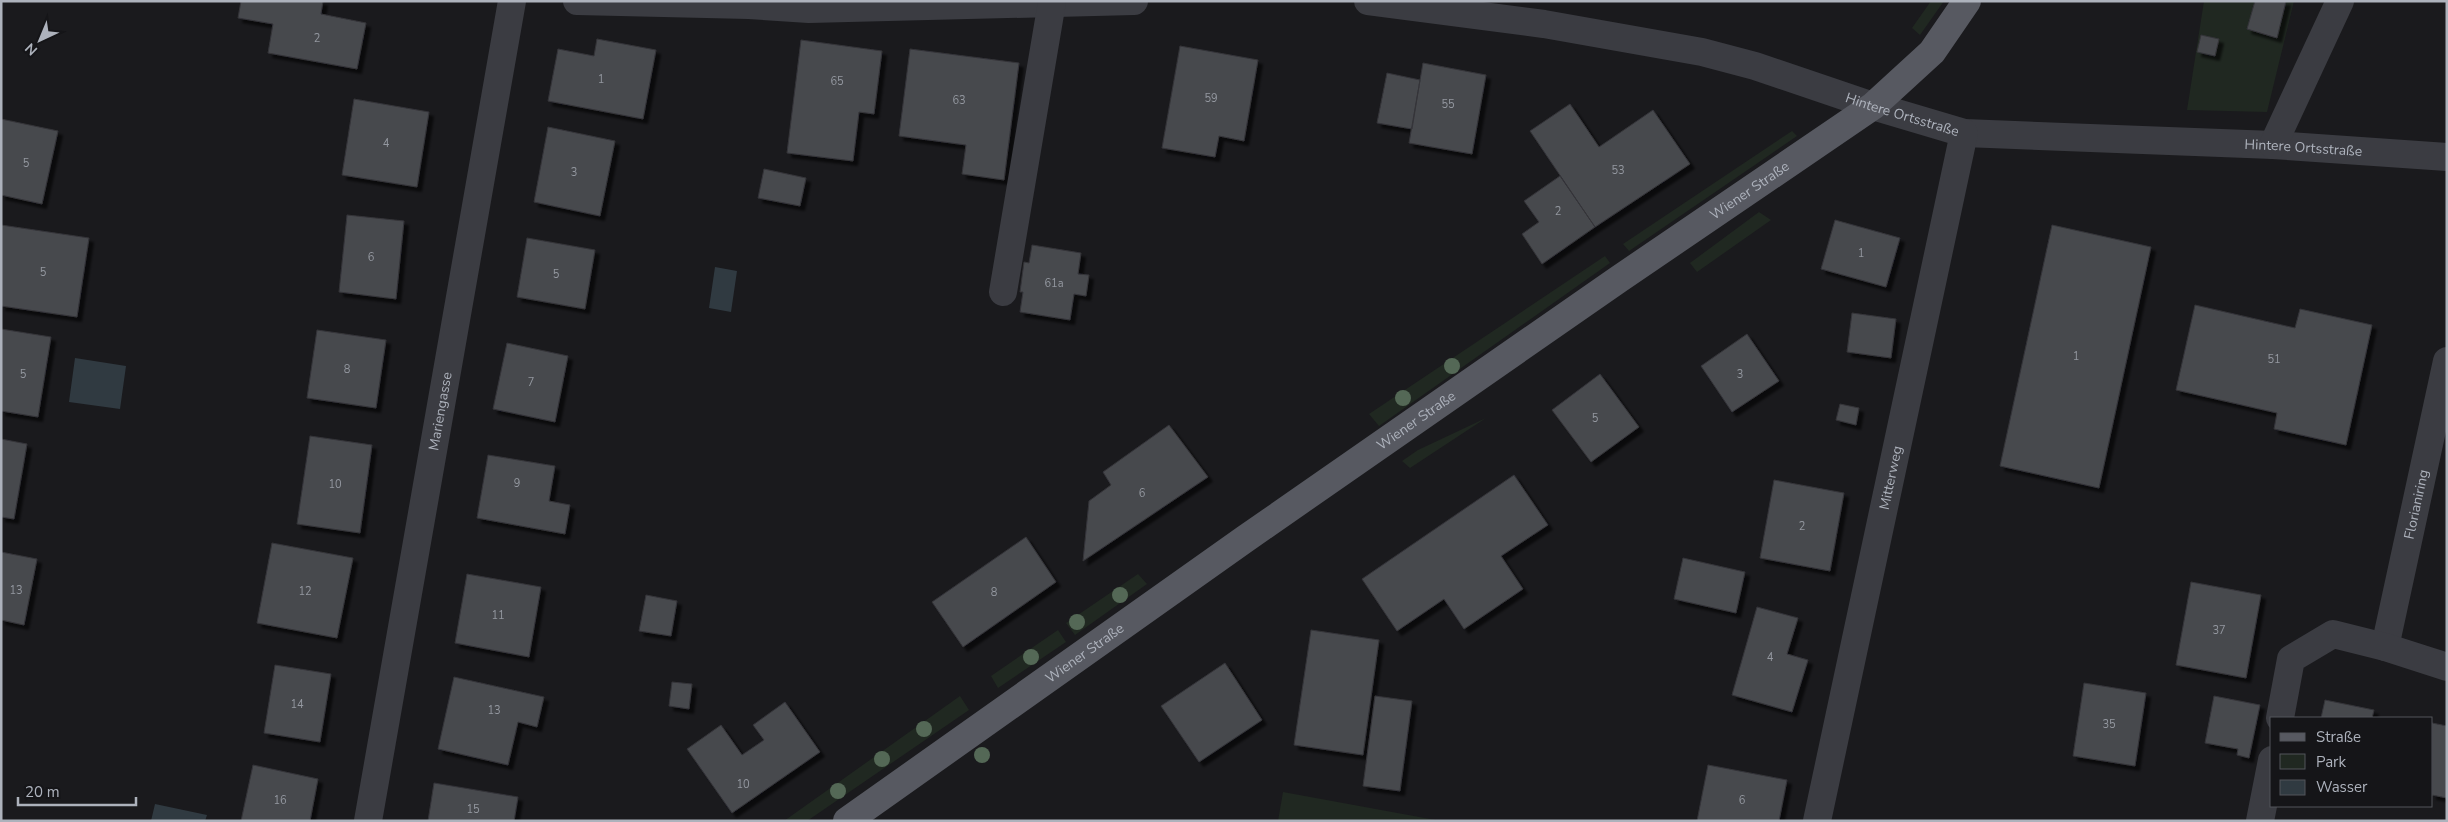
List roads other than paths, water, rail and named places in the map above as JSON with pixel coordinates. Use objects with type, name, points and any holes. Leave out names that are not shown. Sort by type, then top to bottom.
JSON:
[{"type":"main road","name":"Wiener Straße","points":[[847,821],[1245,539],[1619,279],[1873,106],[1932,52],[1967,1]]},
{"type":"street","name":"Mariengasse","points":[[368,821],[512,1]]},
{"type":"street","points":[[577,1],[749,5],[809,9],[1134,1]]},
{"type":"street","name":"Hintere Ortsstraße","points":[[1368,1],[1544,24],[1702,52],[1755,66],[1873,106],[1964,133],[2273,145],[2447,157]]},
{"type":"street","points":[[2273,145],[2340,1]]},
{"type":"street","points":[[1003,292],[1052,2]]},
{"type":"street","name":"Mitterweg","points":[[1817,821],[1964,133]]},
{"type":"street","name":"Florianiring","points":[[2385,647],[2447,361]]},
{"type":"street","points":[[2280,717],[2292,659],[2334,634],[2385,647],[2447,667]]},
{"type":"street","points":[[2260,821],[2270,770]]},
{"type":"water","points":[[715,267],[737,271],[731,312],[709,308]]},
{"type":"water","points":[[75,358],[126,366],[120,409],[69,402]]},
{"type":"water","points":[[155,804],[207,815],[205,821],[151,821]]}]
